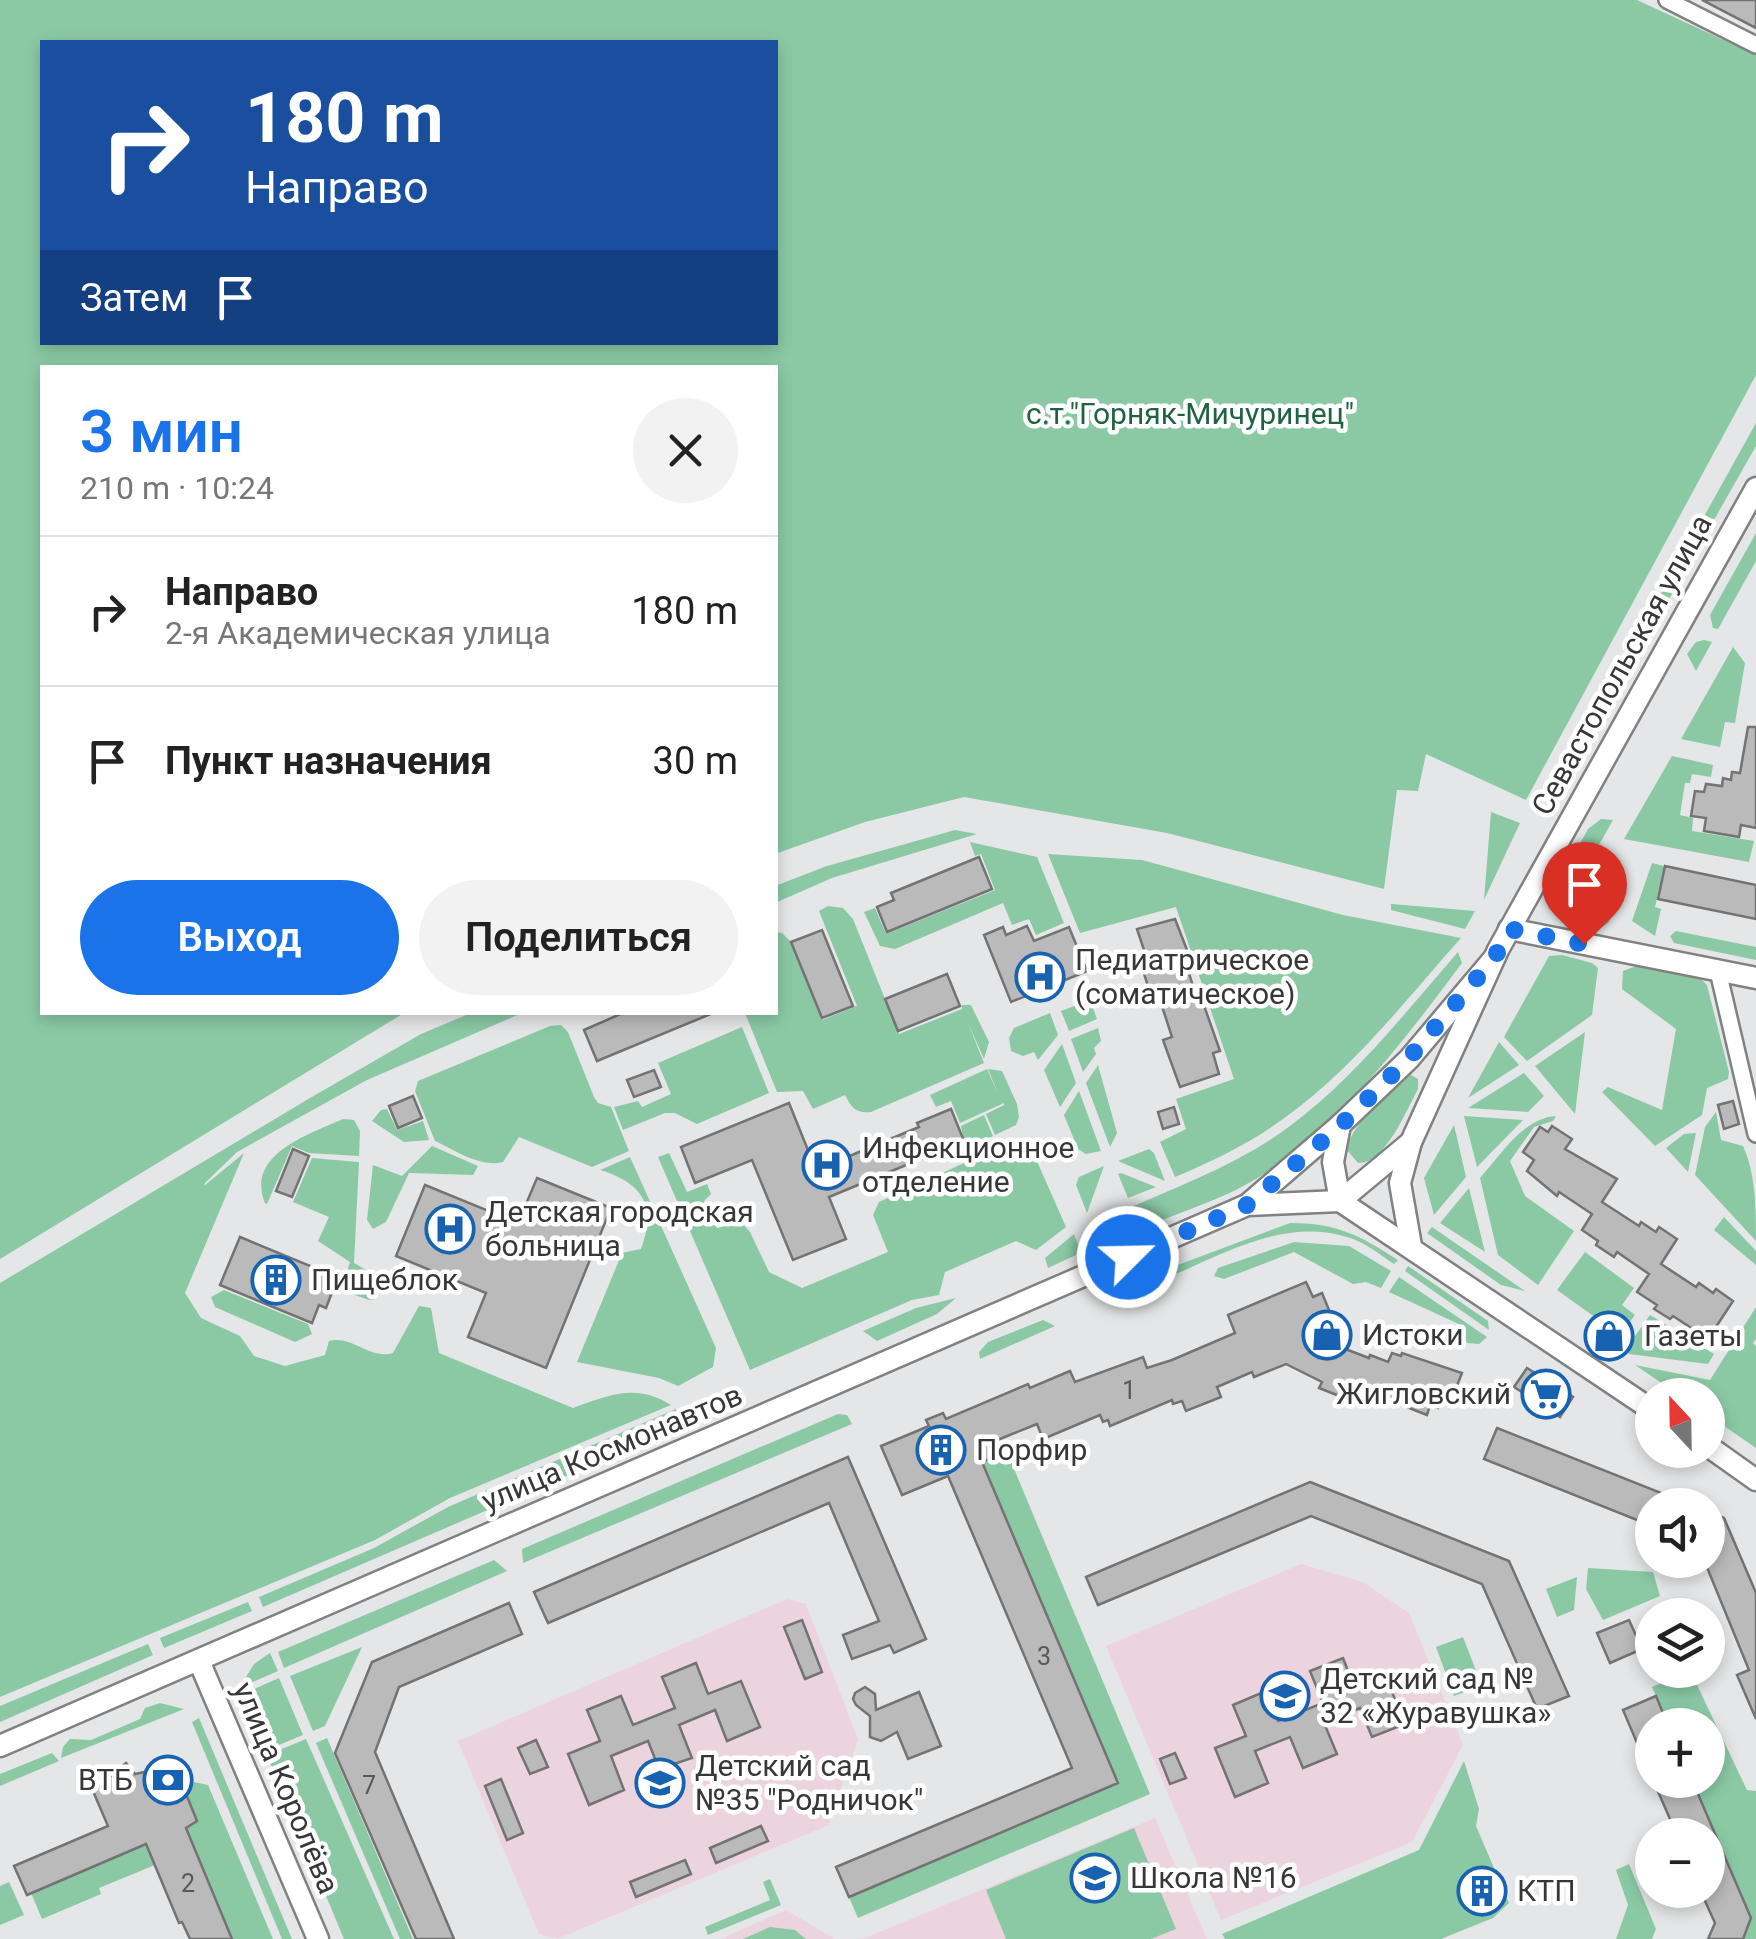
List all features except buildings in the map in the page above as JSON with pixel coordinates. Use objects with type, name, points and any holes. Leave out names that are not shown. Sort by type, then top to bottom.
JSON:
[{"type":"main road","name":"Севастопольская улица","points":[[1411,1246],[1400,1183],[1411,1142],[1495,957],[1756,488]]},
{"type":"main road","points":[[1509,929],[1756,978]]},
{"type":"main road","name":"улица Космонавтов","points":[[0,1746],[1247,1205],[1340,1126],[1409,1058],[1495,957]]},
{"type":"main road","points":[[1409,1058],[1442,1077]]},
{"type":"main road","points":[[1340,1126],[1333,1162],[1340,1201],[1635,1398]]},
{"type":"main road","name":"Севастопольская улица","points":[[1340,1201],[1411,1142]]},
{"type":"main road","name":"улица Космонавтов","points":[[1247,1205],[1340,1201]]},
{"type":"main road","points":[[1725,1458],[1756,1480]]},
{"type":"main road","name":"улица Королёва","points":[[198,1660],[318,1939]]},
{"type":"street","points":[[1667,0],[1756,45]]},
{"type":"street","points":[[1718,970],[1756,1134]]},
{"type":"shaded area","name":"Детский сад № 32 «Журавушка»","points":[[1301,1564],[1363,1582],[1409,1613],[1463,1745],[1412,1842],[1221,1920],[1106,1646]]},
{"type":"shaded area","name":"Детский сад №35 \"Родничок\"","points":[[787,1599],[806,1604],[858,1739],[829,1825],[557,1939],[539,1934],[458,1741]]},
{"type":"shaded area","name":"Школа №16","points":[[1155,1818],[1207,1939],[856,1939],[865,1938]]},
{"type":"shaded area","points":[[786,1910],[835,1939],[720,1939]]},
{"type":"green space","name":"с.т.\"Горняк-Мичуринец\"","points":[[0,0],[1637,0],[1756,55],[1756,375],[1526,800],[1426,754],[1418,791],[1397,790],[1384,889],[1167,833],[964,797],[865,822],[778,853],[778,365],[40,365],[40,1015],[401,1015],[0,1259]]},
{"type":"green space","points":[[1756,423],[1756,446],[1556,798],[1545,802]]},
{"type":"green space","points":[[1756,533],[1756,561],[1718,629],[1713,628],[1710,615]]},
{"type":"green space","points":[[1696,642],[1712,642],[1696,671],[1687,654]]},
{"type":"green space","points":[[1733,647],[1745,663],[1735,723],[1725,722],[1720,747],[1681,739]]},
{"type":"green space","points":[[1672,756],[1713,765],[1711,777],[1692,774],[1690,783],[1685,783],[1680,815],[1693,818],[1692,831],[1754,841],[1749,862],[1624,839]]},
{"type":"green space","points":[[1491,812],[1520,823],[1484,900]]},
{"type":"green space","points":[[1601,819],[1613,820],[1575,887],[1561,879],[1588,829]]},
{"type":"green space","points":[[955,830],[977,834],[832,878],[778,902],[778,885],[827,866]]},
{"type":"green space","points":[[970,842],[1037,857],[1064,923],[1036,935],[1029,919],[1012,925],[1003,903],[895,949],[880,946],[864,912],[875,908],[886,934],[995,890],[981,854],[975,856]]},
{"type":"green space","points":[[1048,854],[1142,860],[1343,915],[1461,938],[1377,1034],[1308,1100],[1244,1144],[1175,1177],[1160,1142],[1186,1129],[1176,1099],[1234,1079],[1176,907],[1080,933]]},
{"type":"green space","points":[[1652,863],[1664,866],[1655,907],[1661,909],[1655,936],[1632,921]]},
{"type":"green space","points":[[1580,898],[1609,922],[1588,932],[1566,923]]},
{"type":"green space","points":[[1391,904],[1475,911],[1465,929],[1391,910]]},
{"type":"green space","points":[[828,906],[843,908],[853,919],[899,1034],[962,1009],[962,1005],[971,1005],[989,1042],[984,1059],[968,1023],[984,1063],[871,1112],[855,1109],[845,1095],[813,1109],[803,1091],[777,1092],[746,1015],[778,1015],[778,932],[790,941],[822,1020],[857,1006],[819,911]]},
{"type":"green space","points":[[1676,931],[1756,947],[1756,960],[1674,943],[1670,936]]},
{"type":"green space","points":[[1458,952],[1462,963],[1388,1058],[1301,1147],[1236,1190],[1136,1230],[1127,1209],[1248,1153],[1310,1110],[1377,1045]]},
{"type":"green space","points":[[1562,955],[1598,968],[1592,1015],[1527,1061],[1504,1037],[1549,956]]},
{"type":"green space","points":[[1636,966],[1701,979],[1707,985],[1729,1072],[1728,1079],[1707,1088],[1702,1115],[1655,1146],[1602,1092],[1608,1087],[1662,1110],[1676,1029],[1622,989],[1623,971]]},
{"type":"green space","points":[[1090,1000],[1097,1019],[1069,1031],[1061,1011]]},
{"type":"green space","points":[[1050,1013],[1058,1035],[1038,1060],[1034,1052],[1023,1056],[1011,1051],[1009,1038],[1014,1028]]},
{"type":"green space","points":[[466,1015],[517,1015],[367,1080],[237,1152],[204,1186],[244,1153],[185,1293],[201,1318],[240,1336],[254,1356],[285,1366],[325,1355],[329,1341],[337,1340],[377,1353],[393,1353],[419,1306],[431,1308],[439,1353],[573,1408],[622,1393],[646,1394],[671,1405],[450,1498],[375,1540],[0,1697],[0,1283],[421,1034]]},
{"type":"green space","points":[[561,1025],[568,1032],[594,1097],[598,1103],[611,1107],[629,1151],[592,1167],[519,1137],[503,1162],[485,1163],[435,1141],[415,1091],[418,1081],[550,1026]]},
{"type":"green space","points":[[742,1027],[769,1093],[697,1124],[675,1113],[665,1113],[623,1130],[614,1107],[638,1101],[642,1107],[671,1094],[658,1063]]},
{"type":"green space","points":[[1098,1028],[1101,1041],[1083,1072],[1071,1039]]},
{"type":"green space","points":[[1585,1032],[1575,1114],[1535,1066]]},
{"type":"green space","points":[[1499,1042],[1519,1065],[1468,1098]]},
{"type":"green space","points":[[1062,1044],[1076,1083],[1060,1107],[1044,1070]]},
{"type":"green space","points":[[1098,1065],[1117,1133],[1110,1147],[1086,1083]]},
{"type":"green space","points":[[987,1069],[999,1096],[988,1069],[1002,1071],[1019,1117],[1016,1125],[995,1135],[986,1114],[1004,1103],[960,1123],[951,1101],[936,1107],[930,1095]]},
{"type":"green space","points":[[1524,1073],[1544,1096],[1528,1112],[1468,1108]]},
{"type":"green space","points":[[1411,1075],[1418,1079],[1418,1089],[1394,1135],[1377,1155],[1358,1163],[1347,1150],[1355,1131],[1383,1098]]},
{"type":"green space","points":[[1079,1091],[1101,1151],[1086,1154],[1078,1149],[1064,1115]]},
{"type":"green space","points":[[387,1109],[397,1130],[423,1121],[429,1140],[404,1142],[372,1121]]},
{"type":"green space","points":[[1716,1112],[1721,1140],[1743,1146],[1751,1169],[1756,1241],[1695,1175],[1705,1127]]},
{"type":"green space","points":[[984,1115],[993,1136],[965,1149],[961,1126]]},
{"type":"green space","points":[[1464,1116],[1523,1120],[1477,1167]]},
{"type":"green space","points":[[1556,1116],[1553,1121],[1534,1127],[1510,1161],[1525,1196],[1574,1231],[1538,1285],[1498,1255],[1480,1178],[1523,1130]]},
{"type":"green space","points":[[343,1119],[354,1120],[360,1131],[359,1156],[309,1153],[292,1146],[265,1203],[261,1186],[272,1159],[299,1139]]},
{"type":"green space","points":[[1454,1125],[1466,1177],[1434,1215],[1424,1178]]},
{"type":"green space","points":[[1696,1133],[1688,1172],[1666,1148],[1684,1134]]},
{"type":"green space","points":[[1021,1137],[1028,1141],[1066,1227],[1036,1250],[1016,1241],[945,1272],[939,1295],[912,1300],[750,1370],[658,1157],[669,1153],[687,1192],[707,1184],[711,1194],[704,1201],[717,1228],[742,1223],[769,1272],[802,1288],[888,1252],[873,1215],[879,1202]]},
{"type":"green space","points":[[432,1146],[478,1166],[473,1175],[409,1173],[386,1222],[373,1229],[367,1220],[373,1165],[402,1176]]},
{"type":"green space","points":[[1149,1149],[1154,1153],[1165,1181],[1118,1161]]},
{"type":"green space","points":[[630,1157],[716,1348],[713,1367],[678,1386],[659,1378],[577,1362],[622,1253],[641,1249],[646,1234],[643,1198],[627,1182],[600,1170]]},
{"type":"green space","points":[[312,1158],[359,1162],[354,1263],[384,1280],[375,1299],[341,1290],[350,1262],[318,1241],[329,1217],[293,1202]]},
{"type":"green space","points":[[1104,1166],[1087,1213],[1076,1185],[1079,1177]]},
{"type":"green space","points":[[1118,1174],[1156,1187],[1128,1198]]},
{"type":"green space","points":[[1469,1188],[1485,1252],[1440,1223]]},
{"type":"green space","points":[[1119,1211],[1128,1234],[1103,1242],[1093,1237],[1088,1226]]},
{"type":"green space","points":[[1724,1217],[1756,1251],[1756,1265],[1714,1230]]},
{"type":"green space","points":[[1290,1223],[1347,1232],[1398,1260],[1394,1264],[1347,1237],[1301,1232],[1256,1241],[1169,1277],[1169,1269],[1175,1266]]},
{"type":"green space","points":[[1432,1227],[1525,1291],[1501,1285],[1427,1233]]},
{"type":"green space","points":[[1074,1234],[1076,1255],[1048,1268],[1045,1258]]},
{"type":"green space","points":[[1294,1242],[1349,1246],[1391,1271],[1381,1288],[1366,1282],[1353,1284],[1294,1252],[1224,1279],[1214,1276],[1218,1268]]},
{"type":"green space","points":[[1585,1252],[1634,1288],[1622,1305],[1635,1315],[1620,1335],[1557,1290]]},
{"type":"green space","points":[[1408,1266],[1488,1321],[1489,1330],[1405,1271]]},
{"type":"green space","points":[[1399,1277],[1487,1337],[1479,1344],[1467,1343],[1461,1325],[1389,1292]]},
{"type":"green space","points":[[224,1290],[308,1324],[312,1334],[295,1342],[215,1307],[211,1297]]},
{"type":"green space","points":[[956,1298],[937,1314],[877,1341],[863,1331],[916,1308]]},
{"type":"green space","points":[[1756,1307],[1756,1448],[1725,1427],[1725,1378],[1711,1378]]},
{"type":"green space","points":[[1650,1315],[1714,1354],[1708,1364],[1629,1354],[1625,1350]]},
{"type":"green space","points":[[1043,1320],[1055,1326],[980,1359],[979,1352],[988,1342]]},
{"type":"green space","points":[[1635,1365],[1700,1378],[1654,1378]]},
{"type":"green space","points":[[676,1409],[677,1422],[670,1431],[263,1607],[259,1597],[374,1548],[448,1507]]},
{"type":"green space","points":[[838,1414],[847,1415],[852,1424],[523,1563],[522,1549]]},
{"type":"green space","points":[[1007,1452],[1150,1794],[858,1918],[849,1897],[1117,1783],[982,1462]]},
{"type":"green space","points":[[494,1560],[507,1571],[284,1668],[278,1652]]},
{"type":"green space","points":[[1588,1568],[1635,1571],[1635,1578],[1655,1578],[1660,1596],[1635,1598],[1635,1607],[1603,1620],[1586,1589]]},
{"type":"green space","points":[[1577,1577],[1574,1610],[1557,1617],[1546,1589]]},
{"type":"green space","points":[[248,1602],[252,1611],[164,1648],[160,1638]]},
{"type":"green space","points":[[1463,1637],[1482,1686],[1454,1696],[1436,1647]]},
{"type":"green space","points":[[148,1644],[153,1655],[0,1722],[0,1706]]},
{"type":"green space","points":[[362,1647],[325,1726],[313,1731],[290,1676]]},
{"type":"green space","points":[[270,1653],[278,1671],[239,1688],[254,1664]]},
{"type":"green space","points":[[279,1678],[303,1735],[267,1750],[243,1694]]},
{"type":"green space","points":[[1652,1688],[1698,1688],[1708,1708],[1661,1708]]},
{"type":"green space","points":[[160,1703],[184,1709],[61,1758],[70,1739],[91,1740],[140,1719],[145,1708]]},
{"type":"green space","points":[[199,1718],[292,1939],[282,1939],[192,1722]]},
{"type":"green space","points":[[327,1738],[413,1939],[400,1939],[316,1743]]},
{"type":"green space","points":[[306,1739],[394,1939],[344,1939],[267,1755]]},
{"type":"green space","points":[[1725,1744],[1747,1790],[1756,1791],[1756,1939],[1743,1939],[1725,1883],[1725,1818],[1704,1818],[1698,1798],[1725,1798]]},
{"type":"green space","points":[[52,1753],[59,1761],[0,1786],[0,1774]]},
{"type":"green space","points":[[1464,1761],[1479,1809],[1476,1826],[1509,1903],[1493,1918],[1441,1939],[1225,1939],[1222,1934],[1419,1850]]},
{"type":"green space","points":[[180,1779],[208,1785],[273,1939],[232,1939],[186,1828],[197,1820]]},
{"type":"green space","name":"Школа №16","points":[[1134,1828],[1176,1929],[1151,1939],[1006,1939],[986,1890]]},
{"type":"green space","points":[[146,1844],[155,1865],[99,1888],[101,1894],[42,1919],[31,1893]]},
{"type":"green space","points":[[1629,1864],[1635,1878],[1635,1908],[1647,1908],[1656,1929],[1652,1939],[1616,1939],[1628,1905],[1616,1870]]},
{"type":"green space","points":[[770,1879],[781,1905],[708,1935],[705,1927],[770,1900],[763,1882]]},
{"type":"green space","points":[[9,1882],[24,1915],[0,1925],[0,1886]]},
{"type":"green space","points":[[770,1927],[795,1930],[806,1939],[743,1939]]},
{"type":"place","name":"Педиатрическое (соматическое)","points":[[1040,977]]},
{"type":"place","name":"Инфекционное отделение","points":[[827,1165]]},
{"type":"place","name":"Детская городская больница","points":[[450,1229]]},
{"type":"place","name":"Пищеблок","points":[[276,1280]]},
{"type":"place","name":"Истоки","points":[[1327,1335]]},
{"type":"place","name":"Газеты","points":[[1609,1336]]},
{"type":"place","name":"Жигловский","points":[[1546,1394]]},
{"type":"place","name":"Порфир","points":[[941,1450]]},
{"type":"place","name":"Детский сад № 32 «Журавушка»","points":[[1285,1696]]},
{"type":"place","name":"ВТБ","points":[[168,1780]]},
{"type":"place","name":"Детский сад №35 \"Родничок\"","points":[[660,1783]]},
{"type":"place","name":"Школа №16","points":[[1095,1878]]},
{"type":"place","name":"КТП","points":[[1482,1891]]},
{"type":"route","points":[[1128,1257],[1247,1205],[1340,1126],[1409,1058],[1495,957],[1509,929],[1584,944]]}]
